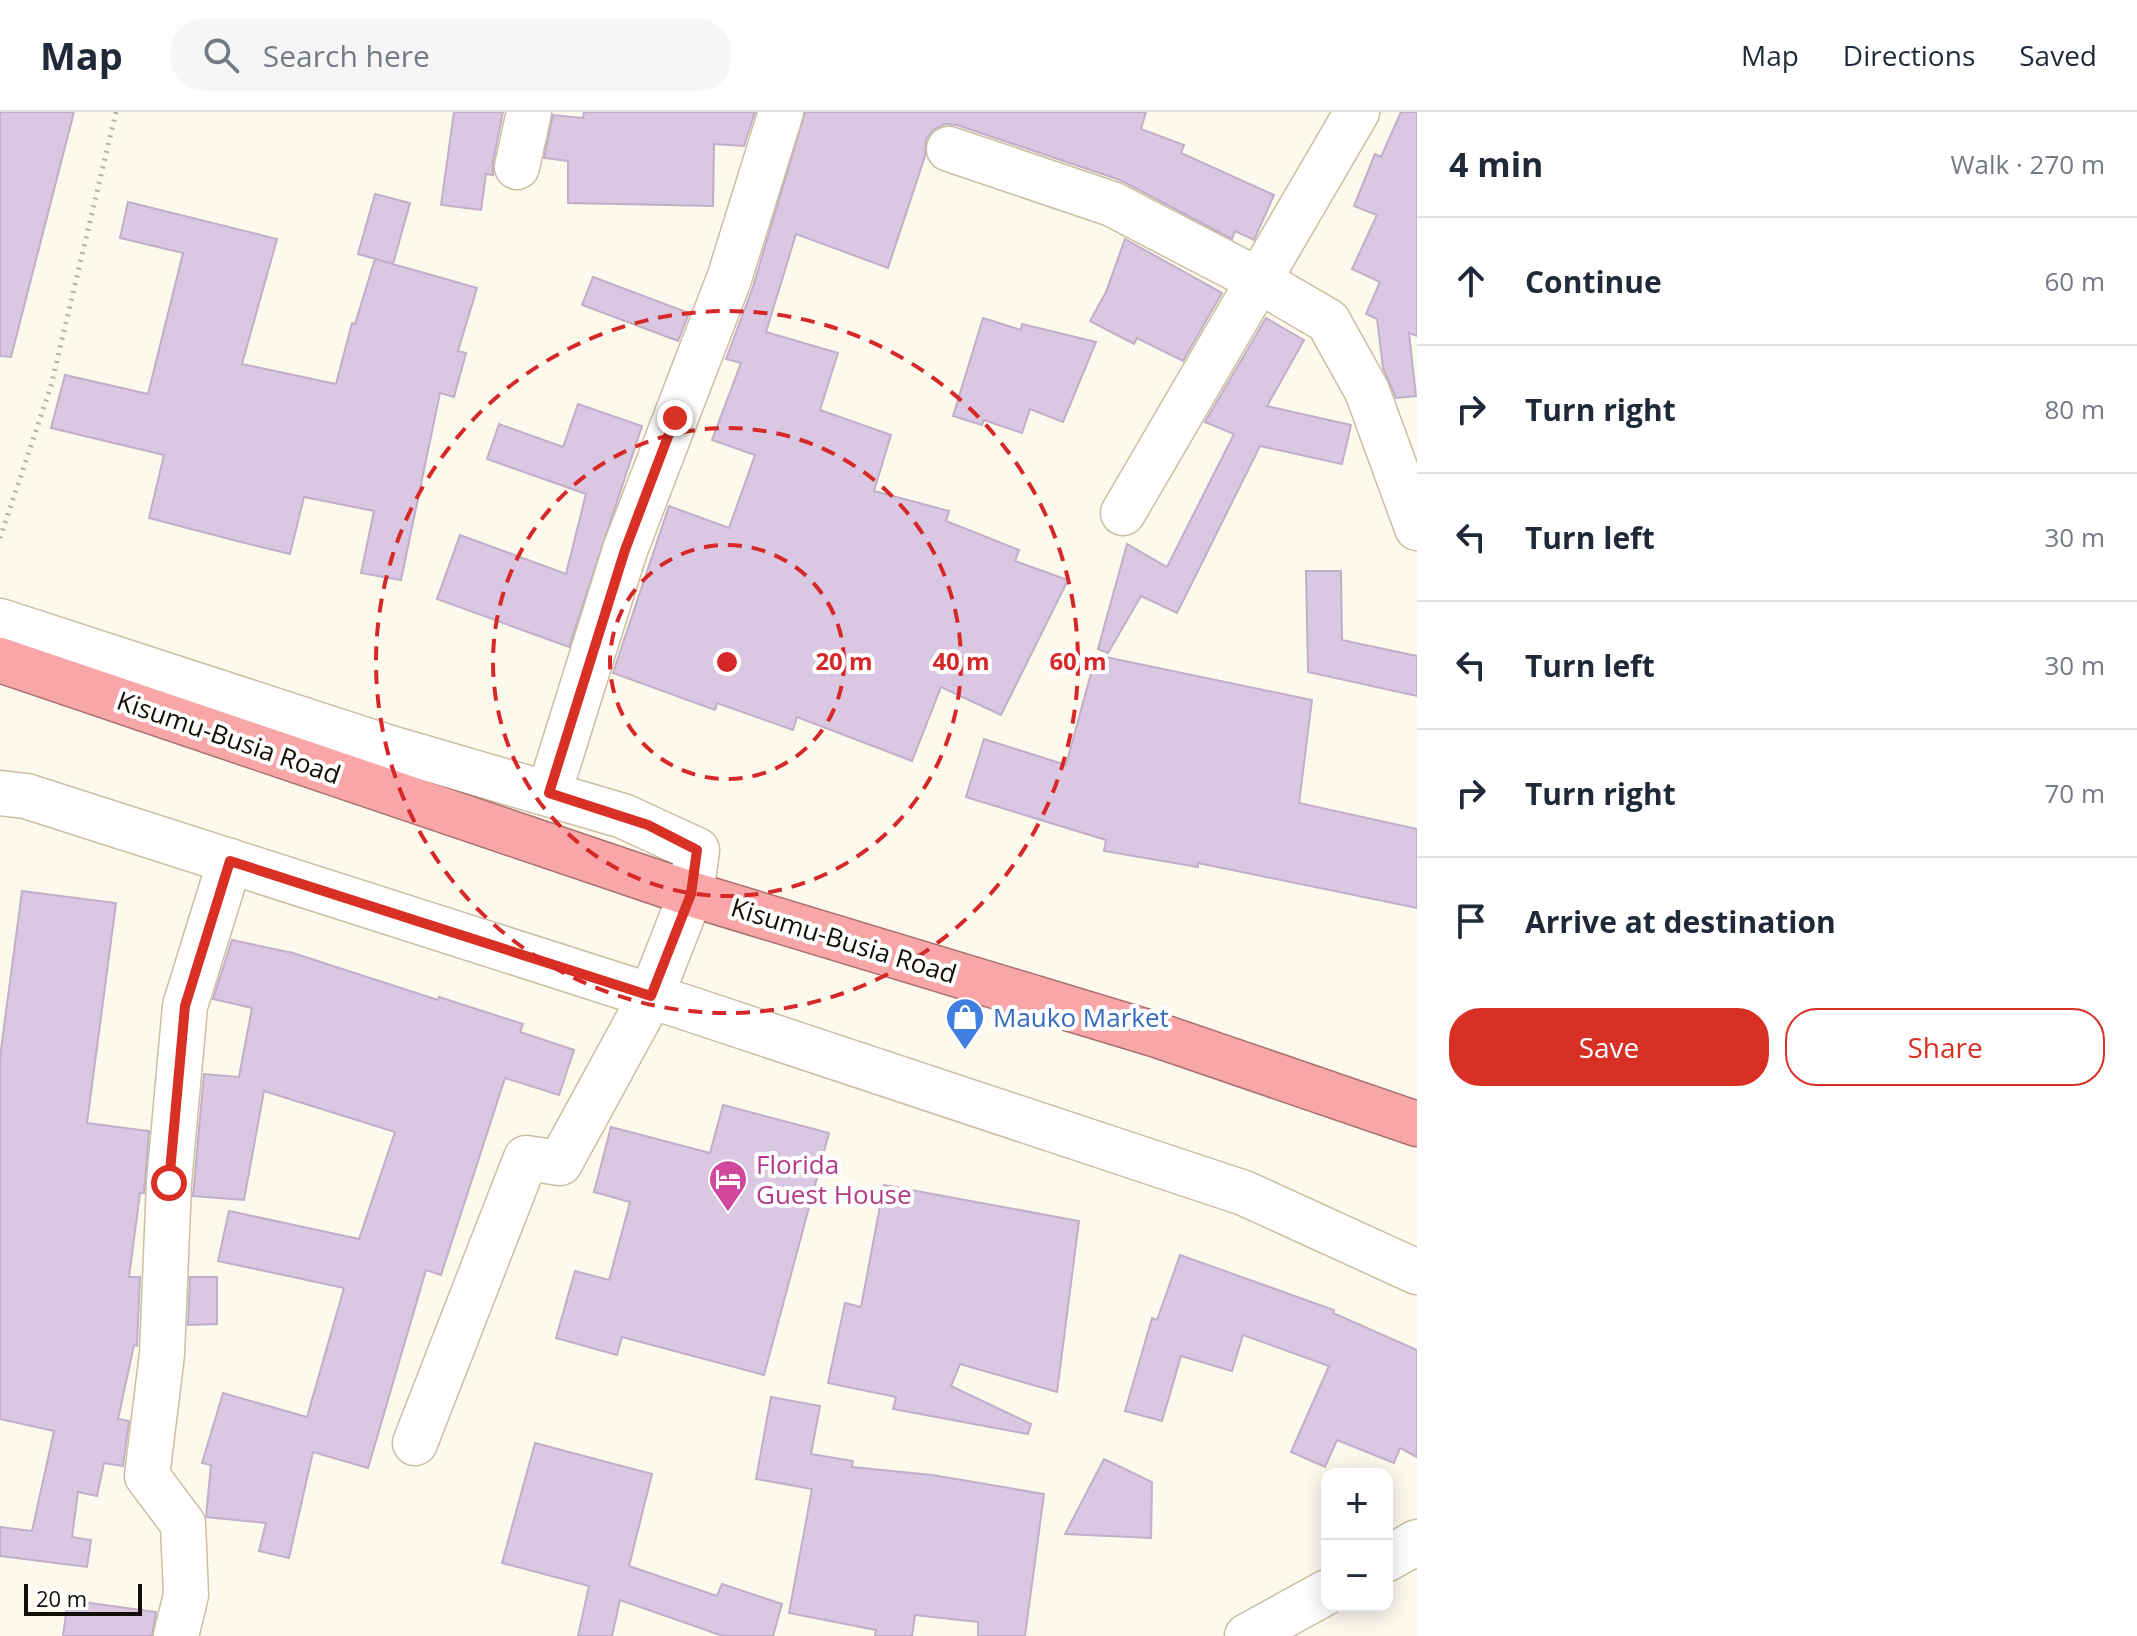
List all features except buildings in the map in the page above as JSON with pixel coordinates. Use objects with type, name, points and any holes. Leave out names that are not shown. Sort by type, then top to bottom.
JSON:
[{"type":"highway","name":"Kisumu-Busia Road","points":[[0,660],[691,894],[1157,1035],[1417,1124]]},
{"type":"street","points":[[517,167],[529,112]]},
{"type":"street","points":[[549,793],[625,550],[729,279],[781,112]]},
{"type":"street","points":[[1123,513],[1256,279],[1357,112]]},
{"type":"street","points":[[949,149],[1112,204],[1256,279],[1328,321],[1367,391],[1417,528]]},
{"type":"street","points":[[0,621],[384,746],[648,825],[697,850],[691,894],[651,996],[560,1163],[526,1158],[415,1443]]},
{"type":"street","points":[[0,793],[26,796],[651,996],[1244,1193],[1417,1272]]},
{"type":"street","points":[[176,1636],[186,1595],[183,1524],[147,1476],[162,1354],[169,1183],[185,1006],[230,861]]},
{"type":"street","points":[[1393,1556],[1417,1542]]},
{"type":"street","points":[[1247,1636],[1321,1595]]},
{"type":"path","points":[[0,538],[51,386],[116,112]]},
{"type":"place","name":"Mauko Market","points":[[965,1051]]},
{"type":"place","name":"Florida Guest House","points":[[728,1213]]},
{"type":"route","points":[[169,1183],[185,1006],[230,861],[651,996],[691,894],[697,850],[648,825],[549,793],[625,550],[675,418]]}]
